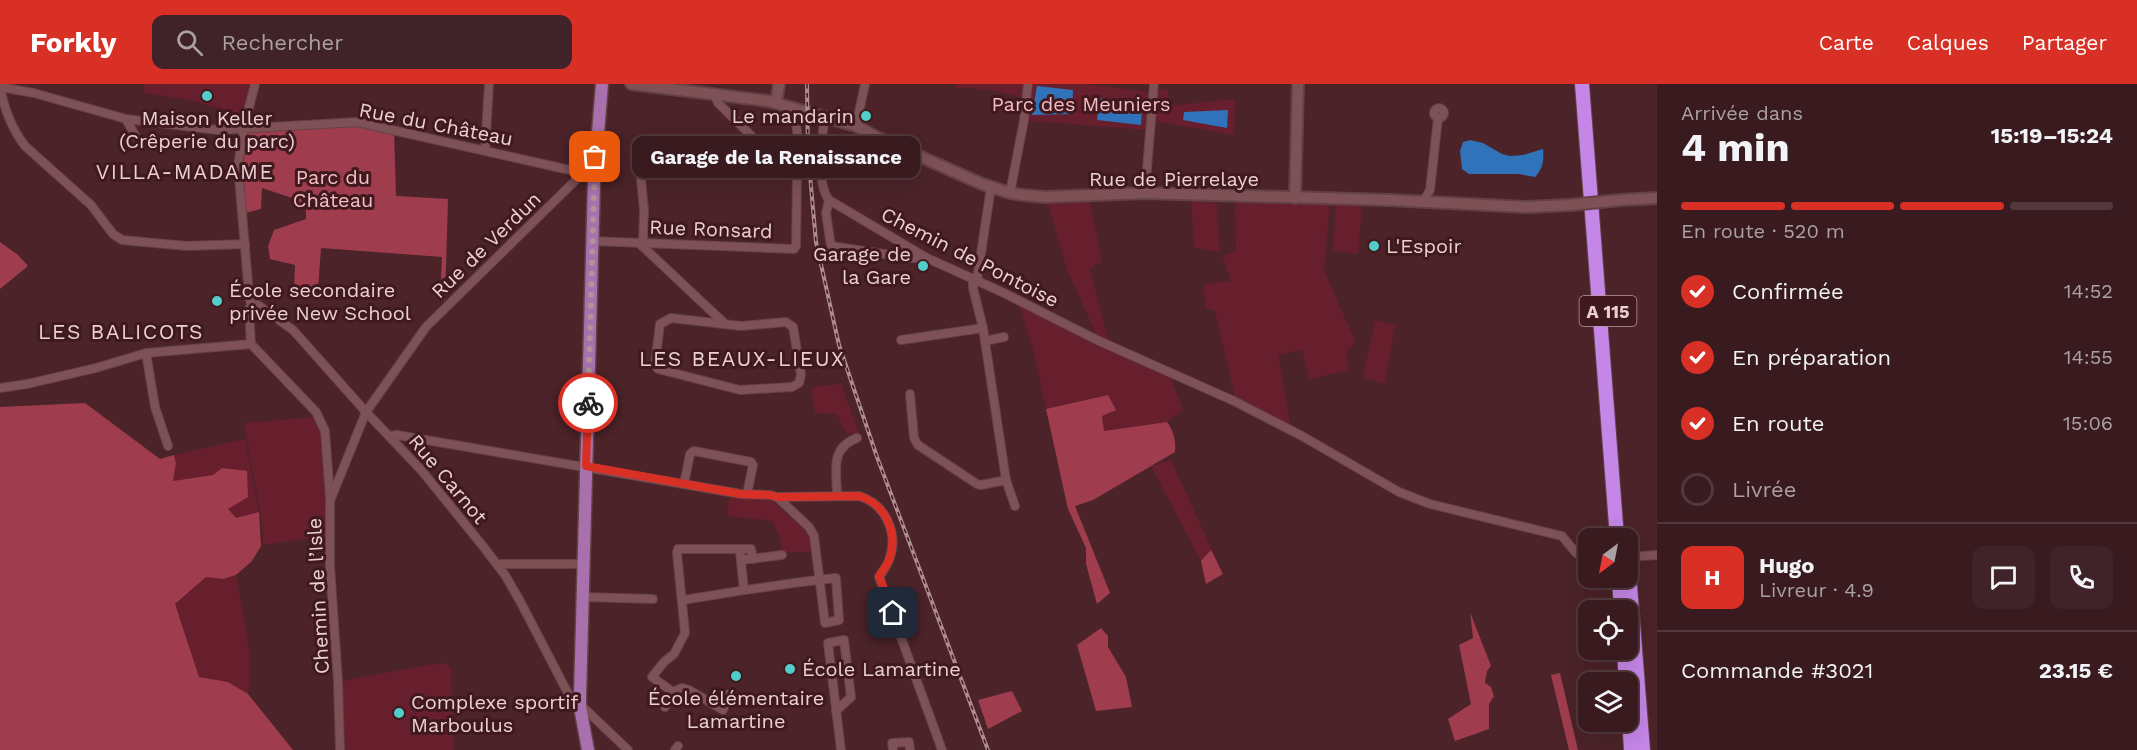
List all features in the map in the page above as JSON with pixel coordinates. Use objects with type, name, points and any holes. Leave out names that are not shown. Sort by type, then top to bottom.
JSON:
[{"type":"highway","name":"A 115","points":[[1582,84],[1616,528]]},
{"type":"highway","name":"A 115","points":[[1591,84],[1625,528]]},
{"type":"highway","points":[[1630,588],[1643,750]]},
{"type":"highway","points":[[1630,732],[1631,750]]},
{"type":"main road","points":[[588,750],[577,700],[583,597],[592,241],[602,84]]},
{"type":"main road","name":"Rue de Pierrelaye","points":[[631,84],[714,93],[776,103],[825,116],[856,126],[991,187],[1010,193],[1046,197],[1145,194],[1527,207],[1657,198]]},
{"type":"main road","points":[[776,103],[779,84]]},
{"type":"main road","points":[[1295,198],[1298,84]]},
{"type":"street","points":[[255,84],[244,128],[238,166],[251,304],[249,310],[251,344],[316,412],[325,431],[330,501]]},
{"type":"street","points":[[485,151],[489,84]]},
{"type":"street","points":[[856,126],[865,84]]},
{"type":"street","points":[[1010,193],[1024,120],[1028,84]]},
{"type":"street","points":[[1145,194],[1154,84]]},
{"type":"street","points":[[0,87],[6,110],[17,136],[25,146],[91,205],[113,234],[122,240],[188,246],[245,244]]},
{"type":"street","name":"Rue du Château","points":[[0,87],[34,93],[126,119],[218,130],[357,122],[583,173]]},
{"type":"street","points":[[714,93],[718,103],[773,157],[797,176]]},
{"type":"street","name":"Rue Ronsard","points":[[592,241],[794,249],[796,246],[797,176],[800,155],[794,108]]},
{"type":"street","points":[[825,116],[822,134],[821,180],[829,200],[826,213],[831,246],[910,258],[927,258]]},
{"type":"street","points":[[1423,202],[1430,190],[1438,118]]},
{"type":"street","points":[[126,119],[136,137]]},
{"type":"street","points":[[653,147],[638,149],[644,210],[641,243],[724,323],[741,326],[786,322],[793,327],[801,375],[799,383],[792,387],[740,390],[658,369],[656,364],[660,324],[670,318],[724,323]]},
{"type":"street","name":"Rue de Verdun","points":[[366,412],[426,327],[583,173],[595,168]]},
{"type":"street","points":[[991,187],[973,288],[983,328],[1006,480],[1015,506]]},
{"type":"street","points":[[1430,190],[1436,203]]},
{"type":"street","name":"Chemin de Pontoise","points":[[829,200],[927,258],[975,279],[1097,340],[1234,400],[1399,492],[1430,504],[1562,536],[1578,554]]},
{"type":"street","name":"Rue Carnot","points":[[251,304],[258,304],[293,330],[422,471],[498,565],[577,700]]},
{"type":"street","points":[[901,340],[983,328]]},
{"type":"street","points":[[985,341],[1004,337]]},
{"type":"street","points":[[0,388],[58,377],[146,353],[251,344]]},
{"type":"street","points":[[146,353],[155,407],[168,446]]},
{"type":"street","points":[[910,394],[914,438],[918,445],[976,484],[1006,480]]},
{"type":"street","name":"Chemin de l’Isle","points":[[340,750],[330,566],[330,501],[366,412]]},
{"type":"street","points":[[390,436],[397,435],[747,494],[777,497],[859,496],[870,499],[884,513],[893,538],[889,559],[879,576],[942,750]]},
{"type":"street","points":[[837,496],[837,456],[843,445],[857,438]]},
{"type":"street","points":[[684,484],[690,454],[694,451],[751,462],[753,465],[747,494]]},
{"type":"street","points":[[683,600],[744,590],[819,580],[836,578],[839,620],[825,623],[819,580],[814,536],[809,527],[777,497]]},
{"type":"street","points":[[673,692],[652,677],[674,654],[685,633],[676,553],[678,549],[751,549],[753,559]]},
{"type":"street","points":[[737,549],[740,552],[744,590]]},
{"type":"street","points":[[741,560],[782,555]]},
{"type":"street","points":[[1638,557],[1653,555]]},
{"type":"street","points":[[498,565],[575,564]]},
{"type":"street","points":[[583,597],[653,599]]},
{"type":"street","points":[[836,711],[851,697],[844,640],[828,643],[836,711],[841,750]]},
{"type":"street","points":[[665,707],[673,692],[682,688],[723,710],[729,694]]},
{"type":"street","points":[[577,700],[628,750]]},
{"type":"street","points":[[893,750],[892,743],[909,742],[910,750]]},
{"type":"green space","points":[[145,84],[252,84],[245,116],[191,100],[144,93]]},
{"type":"green space","name":"Parc des Meuniers","points":[[956,84],[1086,84],[1149,92],[1147,130],[1022,120],[1026,99],[991,90],[955,88]]},
{"type":"green space","name":"Parc des Meuniers","points":[[1168,89],[1168,106],[1235,99],[1234,135],[1154,121],[1155,90]]},
{"type":"green space","name":"Parc du Château","points":[[357,122],[394,130],[396,196],[448,199],[445,300],[440,301],[442,257],[321,248],[318,290],[294,289],[295,265],[270,259],[268,246],[274,230],[306,219],[306,207],[292,198],[262,188],[261,209],[242,214],[238,166],[244,127]]},
{"type":"green space","points":[[1088,194],[1102,261],[1090,269],[1110,347],[1169,375],[1183,409],[1167,422],[1104,431],[1102,416],[1108,395],[1046,409],[1034,353],[1018,301],[1100,343],[1067,269],[1046,197]]},
{"type":"green space","points":[[1191,196],[1216,196],[1220,252],[1194,248]]},
{"type":"green space","points":[[1235,196],[1330,202],[1324,270],[1356,343],[1346,351],[1349,370],[1309,379],[1302,350],[1278,355],[1290,424],[1287,430],[1235,397],[1215,311],[1206,308],[1203,284],[1231,281],[1222,256],[1236,250]]},
{"type":"green space","points":[[1336,204],[1362,206],[1358,254],[1333,251]]},
{"type":"green space","points":[[0,242],[18,255],[28,266],[0,289]]},
{"type":"green space","points":[[1375,320],[1395,326],[1385,384],[1363,377]]},
{"type":"green space","points":[[841,384],[860,436],[857,437],[852,433],[847,434],[837,414],[815,413],[811,387]]},
{"type":"green space","points":[[1108,395],[1116,410],[1102,416],[1104,431],[1167,422],[1175,440],[1175,452],[1093,500],[1075,506],[1110,593],[1097,604],[1086,564],[1086,548],[1068,509],[1046,409]]},
{"type":"green space","points":[[85,403],[160,459],[174,455],[176,463],[173,481],[213,475],[222,468],[247,471],[248,497],[228,509],[236,518],[259,512],[261,546],[252,561],[236,575],[223,579],[206,577],[175,604],[199,677],[228,682],[248,694],[293,750],[0,750],[0,407]]},
{"type":"green space","points":[[315,417],[322,430],[327,489],[325,492],[326,536],[263,545],[262,522],[244,423]]},
{"type":"green space","points":[[245,439],[259,512],[235,519],[228,509],[222,468],[213,475],[173,481],[176,463],[174,455]]},
{"type":"green space","points":[[1171,460],[1223,574],[1206,584],[1201,561],[1151,466]]},
{"type":"green space","points":[[729,498],[770,499],[804,529],[810,540],[812,552],[782,552],[780,537],[772,521],[727,516]]},
{"type":"green space","points":[[1211,550],[1223,574],[1206,584],[1201,561]]},
{"type":"green space","points":[[236,575],[249,651],[248,694],[228,682],[199,677],[175,604],[206,577],[223,579]]},
{"type":"green space","points":[[1470,612],[1491,666],[1487,671],[1485,683],[1491,687],[1494,696],[1489,704],[1489,729],[1455,741],[1448,719],[1471,704],[1459,645],[1473,638]]},
{"type":"green space","points":[[1101,628],[1108,636],[1108,647],[1126,677],[1132,707],[1096,711],[1077,645]]},
{"type":"green space","name":"Complexe sportif Marboulus","points":[[441,663],[448,664],[451,669],[454,750],[345,750],[342,686],[345,680]]},
{"type":"green space","points":[[1560,673],[1578,750],[1569,750],[1551,675]]},
{"type":"green space","points":[[1012,691],[1022,711],[988,729],[978,700]]},
{"type":"water","points":[[1037,86],[1073,90],[1072,114],[1032,115]]},
{"type":"water","points":[[1099,98],[1142,104],[1141,125],[1097,120]]},
{"type":"water","points":[[1228,110],[1227,128],[1183,120],[1184,112]]},
{"type":"water","points":[[1470,140],[1483,143],[1510,156],[1543,149],[1541,168],[1535,177],[1519,174],[1469,174],[1462,169],[1460,151],[1463,142]]},
{"type":"railway","points":[[807,84],[808,153],[816,242],[839,345],[877,457],[988,750]]},
{"type":"way so far","points":[[588,403],[595,157]]},
{"type":"place","name":"Maison Keller (Crêperie du parc)","points":[[207,96]]},
{"type":"place","name":"Le mandarin","points":[[866,116]]},
{"type":"place","name":"Garage de la Renaissance","points":[[595,157]]},
{"type":"place","name":"L'Espoir","points":[[1374,246]]},
{"type":"place","name":"Garage de la Gare","points":[[923,266]]},
{"type":"place","name":"École secondaire privée New School","points":[[217,301]]},
{"type":"place","name":"École Lamartine","points":[[790,669]]},
{"type":"place","name":"École élémentaire Lamartine","points":[[736,676]]},
{"type":"place","name":"Complexe sportif Marboulus","points":[[399,713]]},
{"type":"district","name":"VILLA-MADAME","points":[[185,171]]},
{"type":"district","name":"LES BALICOTS","points":[[121,331]]},
{"type":"district","name":"LES BEAUX-LIEUX","points":[[742,358]]},
{"type":"route","points":[[588,403],[586,466],[741,494],[777,497],[859,496],[870,499],[884,513],[893,538],[889,559],[879,576],[893,613]]}]
